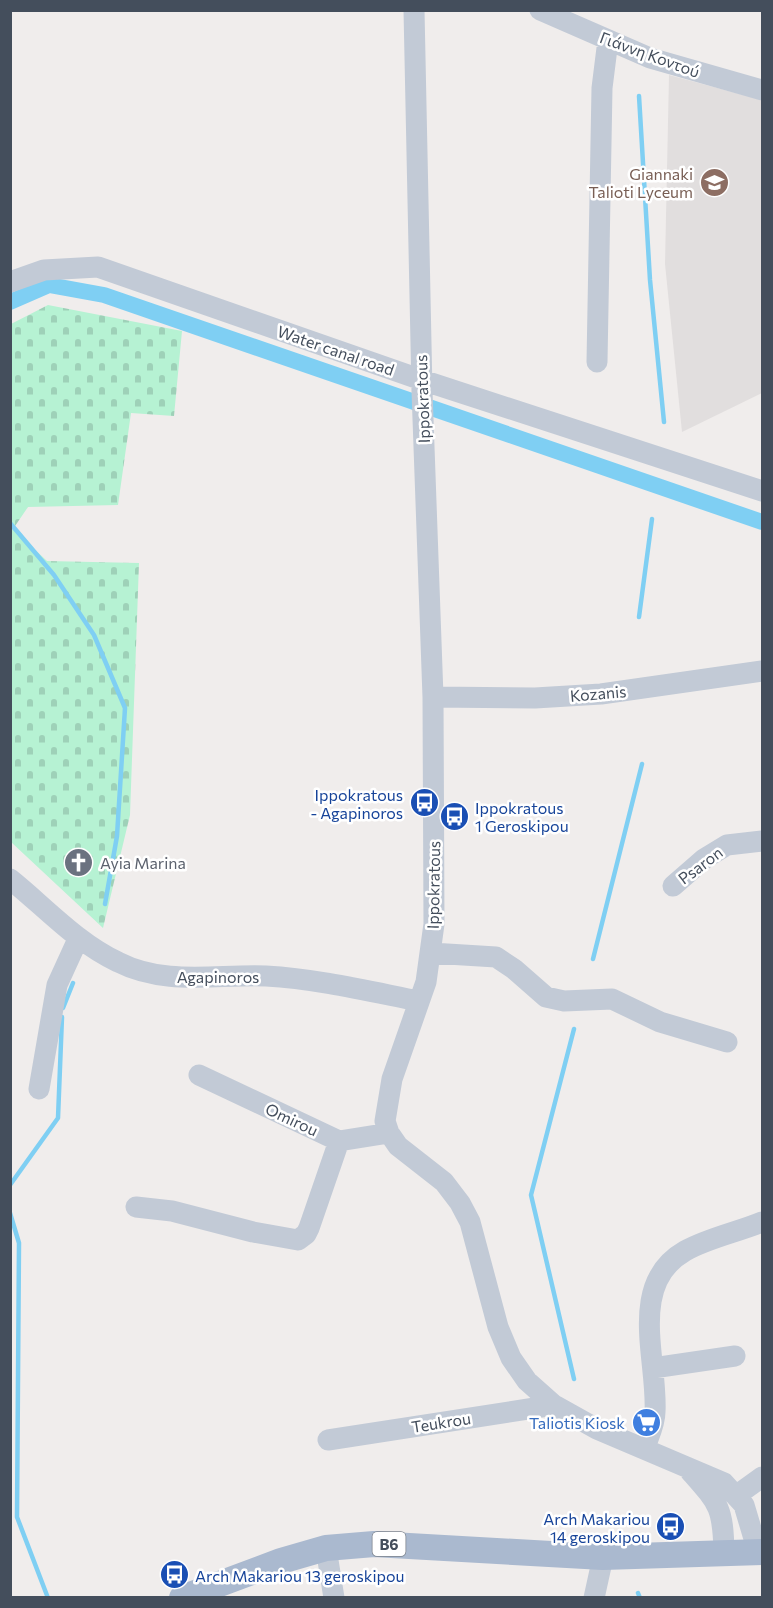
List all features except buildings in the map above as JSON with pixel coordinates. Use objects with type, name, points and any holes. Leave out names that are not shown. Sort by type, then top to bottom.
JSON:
[{"type":"main road","name":"B6","points":[[182,1598],[281,1561],[326,1548],[374,1544],[603,1557],[760,1552]]},
{"type":"street","name":"Ippokratous","points":[[389,1133],[385,1107],[431,953],[434,924],[433,697],[422,386],[414,10]]},
{"type":"street","name":"Γιάννη Κοντού","points":[[540,10],[650,58],[762,90]]},
{"type":"street","points":[[597,362],[602,88],[608,40]]},
{"type":"street","name":"Water canal road","points":[[10,282],[44,270],[98,267],[422,386],[762,491]]},
{"type":"street","name":"Kozanis","points":[[433,697],[535,698],[601,694],[762,671]]},
{"type":"street","name":"Psaron","points":[[673,886],[704,859],[727,845],[762,841]]},
{"type":"street","name":"Agapinoros","points":[[10,879],[78,939],[120,963],[160,976],[192,978],[265,976],[318,981],[418,1001]]},
{"type":"street","points":[[39,1089],[57,985],[78,939]]},
{"type":"street","points":[[431,953],[496,957],[514,969],[546,997],[564,1001],[612,999],[660,1022],[727,1042]]},
{"type":"street","name":"Omirou","points":[[199,1075],[339,1141],[389,1133]]},
{"type":"street","points":[[389,1133],[398,1146],[444,1182],[460,1203],[470,1222],[498,1327],[511,1358],[539,1395],[554,1406],[597,1429],[645,1447],[724,1483],[750,1486]]},
{"type":"street","points":[[136,1207],[172,1211],[253,1232],[298,1240],[306,1234],[309,1228],[339,1141]]},
{"type":"street","points":[[645,1447],[655,1415],[649,1305],[658,1279],[685,1251],[762,1222]]},
{"type":"street","points":[[653,1368],[735,1356]]},
{"type":"street","name":"Teukrou","points":[[328,1440],[554,1406]]},
{"type":"street","points":[[686,1467],[721,1511],[724,1552]]},
{"type":"street","points":[[750,1486],[762,1517]]},
{"type":"street","points":[[750,1486],[749,1516],[760,1552]]},
{"type":"street","points":[[326,1548],[334,1598]]},
{"type":"street","points":[[594,1598],[603,1557]]},
{"type":"shaded area","name":"Giannaki Talioti Lyceum","points":[[669,75],[762,100],[762,393],[682,432],[665,264]]},
{"type":"green space","points":[[48,305],[182,331],[174,416],[131,413],[118,505],[28,507],[13,529],[47,561],[139,563],[130,815],[103,928],[11,842],[11,324]]},
{"type":"waterway","points":[[639,96],[650,280],[664,422]]},
{"type":"waterway","points":[[10,302],[49,285],[104,295],[762,522]]},
{"type":"waterway","points":[[639,617],[652,519]]},
{"type":"waterway","points":[[10,523],[54,575],[94,635],[125,708],[117,836],[105,904]]},
{"type":"waterway","points":[[593,959],[642,764]]},
{"type":"waterway","points":[[63,1008],[73,983]]},
{"type":"waterway","points":[[10,1185],[58,1118],[62,1017]]},
{"type":"waterway","points":[[574,1029],[531,1195],[574,1379]]},
{"type":"waterway","points":[[10,1213],[19,1243],[17,1517],[48,1598]]},
{"type":"waterway","points":[[638,1593],[640,1598]]},
{"type":"place","name":"Giannaki Talioti Lyceum","points":[[714,182]]},
{"type":"place","name":"Ippokratous - Agapinoros","points":[[424,803]]},
{"type":"place","name":"Ippokratous 1 Geroskipou","points":[[454,816]]},
{"type":"place","name":"Ayia Marina","points":[[79,862]]},
{"type":"place","name":"Taliotis Kiosk","points":[[646,1422]]},
{"type":"place","name":"Arch Makariou 14 geroskipou","points":[[671,1527]]},
{"type":"place","name":"Arch Makariou 13 geroskipou","points":[[174,1575]]}]
